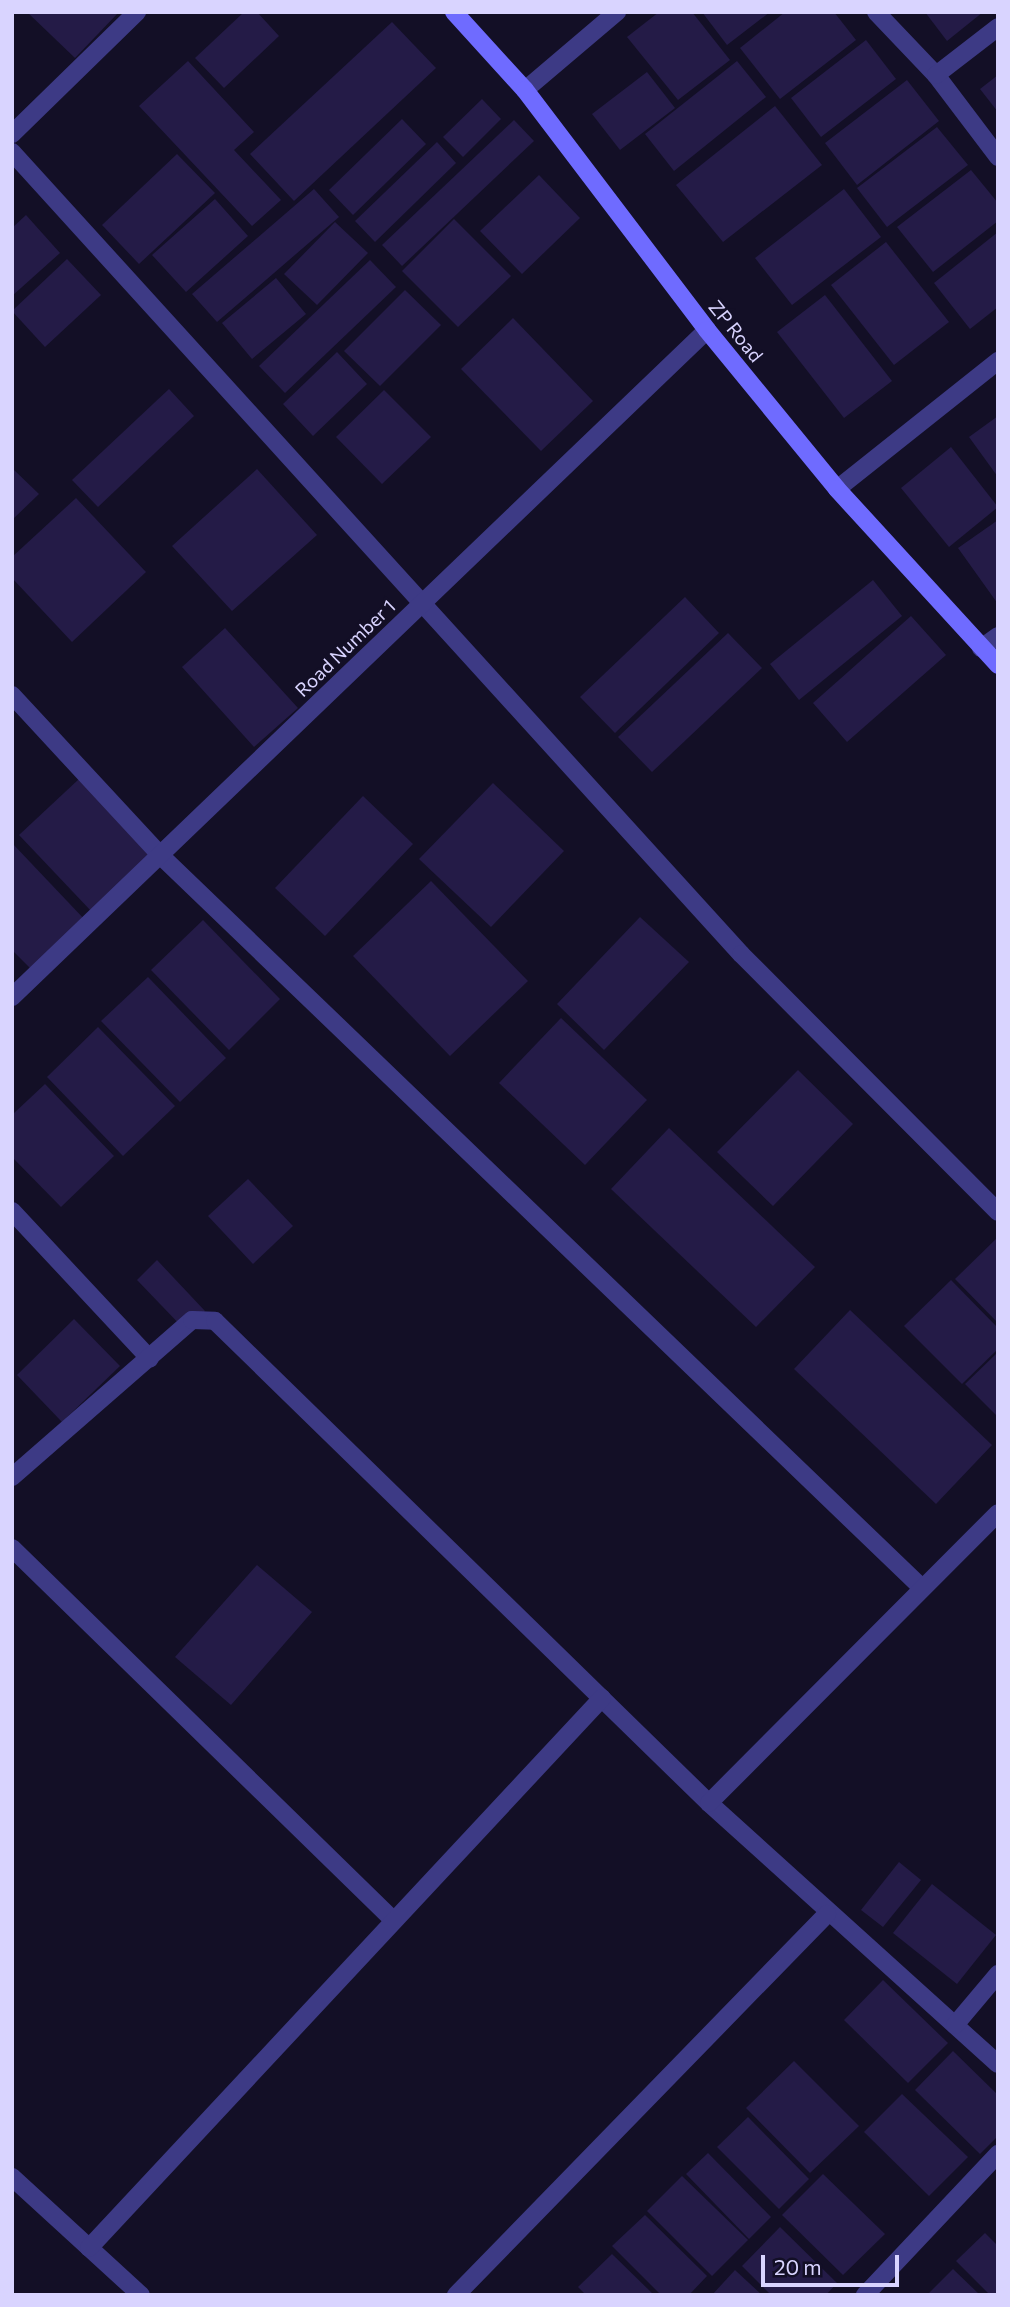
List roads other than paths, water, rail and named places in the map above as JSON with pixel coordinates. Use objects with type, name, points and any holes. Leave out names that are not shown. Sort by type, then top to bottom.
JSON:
[{"type":"street","points":[[12,134],[137,12]]},
{"type":"street","name":"ZP Road","points":[[454,12],[525,90],[707,330],[837,489],[998,665]]},
{"type":"street","points":[[525,90],[617,12]]},
{"type":"street","points":[[876,12],[936,75],[998,157]]},
{"type":"street","points":[[936,75],[998,27]]},
{"type":"street","points":[[12,152],[424,602],[741,954],[998,1212]]},
{"type":"street","name":"Road Number 1","points":[[12,997],[707,330]]},
{"type":"street","points":[[837,489],[998,360]]},
{"type":"street","points":[[981,648],[998,636]]},
{"type":"street","points":[[12,695],[160,855],[921,1587]]},
{"type":"street","points":[[12,1211],[150,1359]]},
{"type":"street","points":[[12,1478],[192,1320],[215,1321],[709,1803],[827,1913],[998,2064]]},
{"type":"street","points":[[709,1803],[921,1587],[998,1513]]},
{"type":"street","points":[[12,1548],[392,1919]]},
{"type":"street","points":[[89,2248],[392,1919],[602,1698]]},
{"type":"street","points":[[456,2295],[827,1913]]},
{"type":"street","points":[[955,2025],[998,1974]]},
{"type":"street","points":[[865,2295],[998,2154]]},
{"type":"street","points":[[12,2177],[141,2295]]}]
